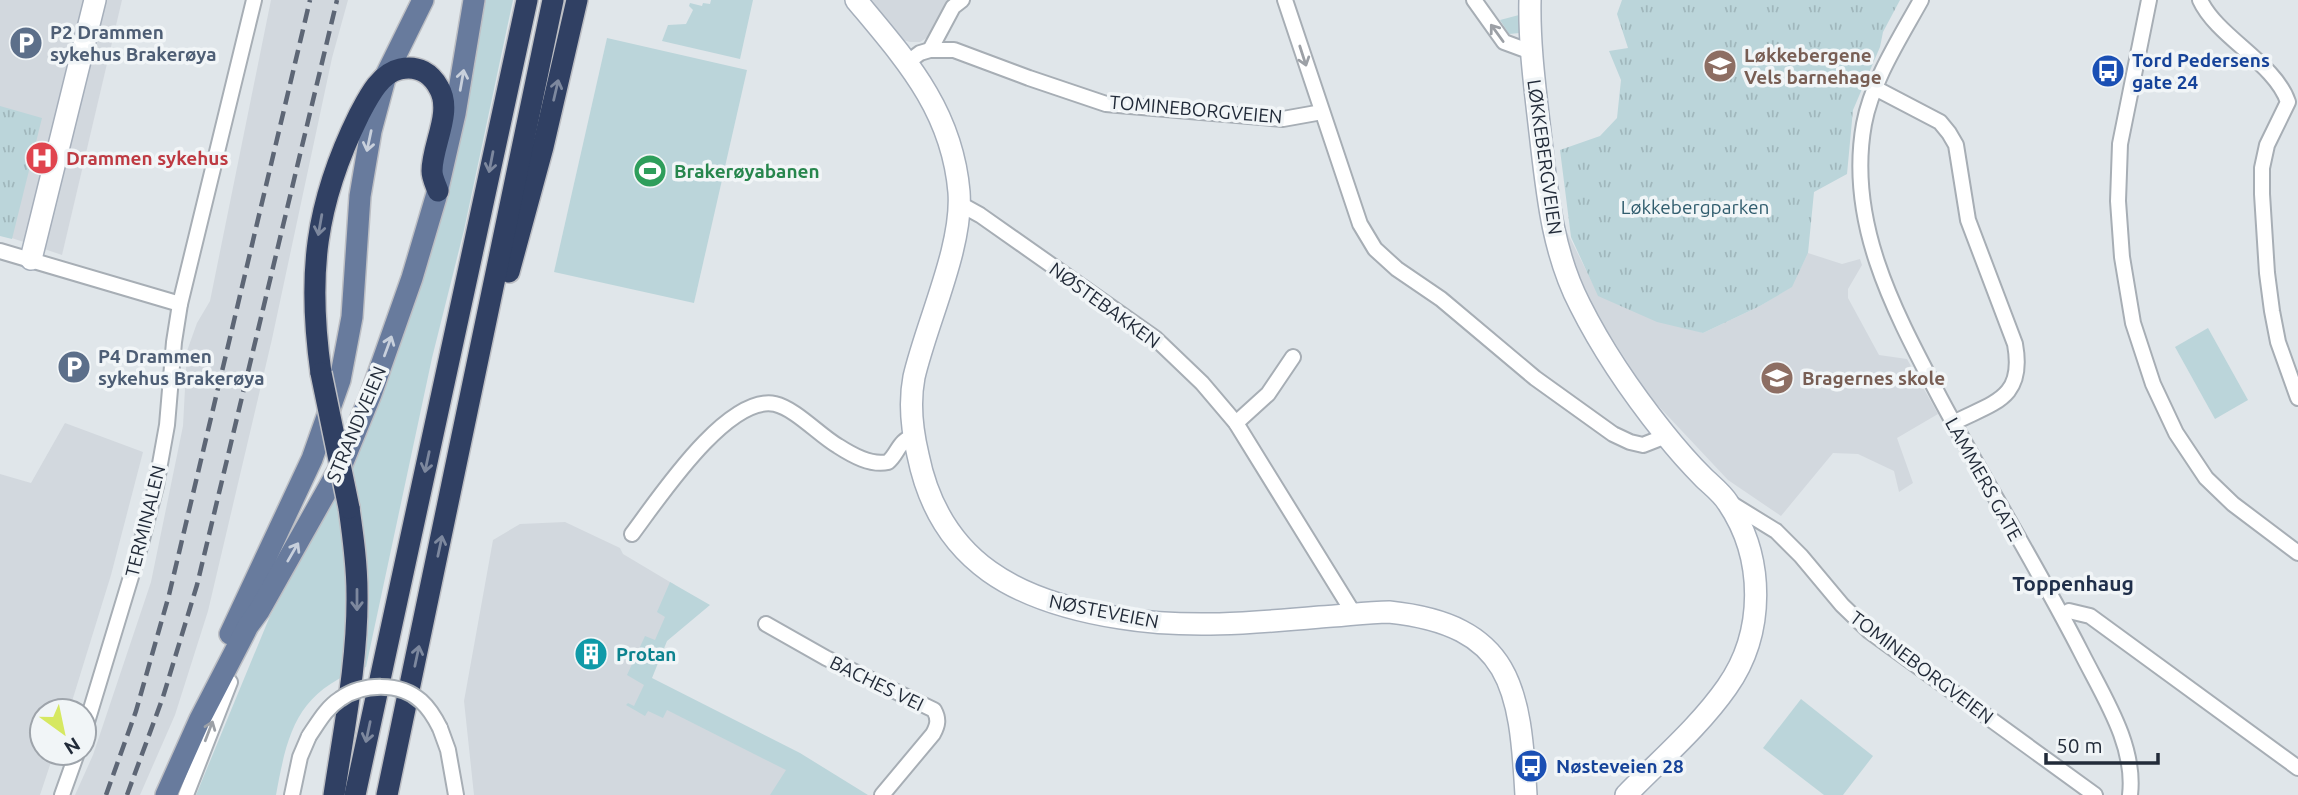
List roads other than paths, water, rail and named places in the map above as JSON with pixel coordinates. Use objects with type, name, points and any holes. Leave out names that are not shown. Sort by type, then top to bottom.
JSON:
[{"type":"highway","points":[[355,795],[527,0]]},
{"type":"highway","points":[[387,795],[553,0]]},
{"type":"highway","points":[[487,318],[505,287],[543,147],[577,0]]},
{"type":"highway","points":[[334,795],[356,633],[356,570],[349,508],[315,333],[313,286],[316,252],[325,202],[346,141],[372,92],[386,75],[404,68],[420,69],[433,78],[442,92],[443,114],[432,173],[438,191]]},
{"type":"main road","points":[[31,260],[95,0]]},
{"type":"main road","name":"STRANDVEIEN","points":[[156,795],[312,458],[340,380],[352,317],[362,182],[371,131],[386,75],[422,0]]},
{"type":"main road","points":[[461,0],[470,23]]},
{"type":"main road","name":"STRANDVEIEN","points":[[166,795],[200,719],[247,626],[259,611],[331,485],[352,441],[412,278],[438,191],[460,89],[474,0]]},
{"type":"main road","points":[[856,0],[908,62]]},
{"type":"main road","name":"LØKKEBERGVEIEN","points":[[1530,0],[1531,52],[1549,205],[1564,269],[1579,302],[1635,396],[1667,436],[1728,502],[1749,544],[1754,568],[1755,614],[1748,646],[1732,679],[1714,703],[1626,795]]},
{"type":"main road","name":"NØSTEVEIEN","points":[[908,62],[930,97],[939,118],[954,165],[960,204],[954,244],[914,378],[911,403],[914,437],[924,481],[942,519],[956,540],[989,573],[1032,597],[1120,618],[1213,625],[1389,612],[1433,619],[1455,628],[1474,639],[1492,656],[1512,688],[1518,711],[1526,795]]},
{"type":"street","name":"TERMINALEN","points":[[95,697],[156,486],[167,425],[180,304],[254,0]]},
{"type":"street","points":[[908,62],[920,53],[930,50],[953,7],[961,0]]},
{"type":"street","points":[[1285,0],[1360,225],[1375,249],[1397,269],[1441,299],[1535,378],[1613,434],[1630,442],[1643,444],[1667,436]]},
{"type":"street","points":[[1474,0],[1504,42],[1531,52]]},
{"type":"street","name":"LAMMERS GATE","points":[[1921,0],[1875,88],[1864,121],[1860,163],[1866,228],[1872,252],[1898,318],[1980,474],[2062,615],[2104,697],[2126,748],[2130,768],[2130,795]]},
{"type":"street","points":[[2149,0],[2120,144],[2118,201],[2122,257],[2133,323],[2153,384],[2176,433],[2206,478],[2232,504],[2298,553]]},
{"type":"street","points":[[2200,0],[2225,30],[2283,88],[2288,102],[2267,145],[2262,168],[2262,194],[2267,274],[2274,322],[2278,342],[2298,398]]},
{"type":"street","name":"TOMINEBORGVEIEN","points":[[930,50],[954,50],[1107,104],[1283,118],[1322,112]]},
{"type":"street","points":[[1875,88],[1940,122],[1956,145],[1968,220],[2015,344],[2017,375],[2011,390],[1953,423]]},
{"type":"street","name":"NØSTEBAKKEN","points":[[960,204],[980,215],[1155,338],[1202,383],[1236,423],[1354,614]]},
{"type":"street","points":[[0,251],[180,304]]},
{"type":"street","points":[[1236,423],[1268,394],[1293,357]]},
{"type":"street","points":[[632,534],[695,451],[754,405],[771,404],[786,409],[827,440],[853,455],[875,463],[888,463],[901,443],[914,437]]},
{"type":"street","name":"TOMINEBORGVEIEN","points":[[1728,502],[1776,531],[1869,631],[2095,795]]},
{"type":"street","points":[[186,795],[219,706],[255,629],[259,611]]},
{"type":"street","points":[[2062,615],[2069,611],[2090,617],[2298,768]]},
{"type":"street","name":"BACHES VEI","points":[[766,624],[826,658],[934,710],[938,726],[882,795]]},
{"type":"street","points":[[292,795],[300,757],[309,736],[324,714],[340,698],[376,687],[400,690],[419,699],[430,710],[440,727],[448,750],[456,795]]},
{"type":"street","points":[[62,795],[72,767]]},
{"type":"railway","points":[[106,795],[136,711],[169,595],[310,0]]},
{"type":"railway","points":[[127,795],[163,697],[197,585],[337,0]]},
{"type":"place","name":"P2 Drammen sykehus Brakerøya","points":[[26,43]]},
{"type":"place","name":"Løkkebergene Vels barnehage","points":[[1720,66]]},
{"type":"place","name":"Tord Pedersens gate 24","points":[[2108,71]]},
{"type":"place","name":"Drammen sykehus","points":[[42,158]]},
{"type":"place","name":"Brakerøyabanen","points":[[650,171]]},
{"type":"place","name":"P4 Drammen sykehus Brakerøya","points":[[74,367]]},
{"type":"place","name":"Bragernes skole","points":[[1777,378]]},
{"type":"place","name":"Protan","points":[[591,654]]},
{"type":"place","name":"Nøsteveien 28","points":[[1531,766]]},
{"type":"district","name":"Toppenhaug","points":[[2073,584]]},
{"type":"park label","name":"Løkkebergparken","points":[[1695,207]]}]
